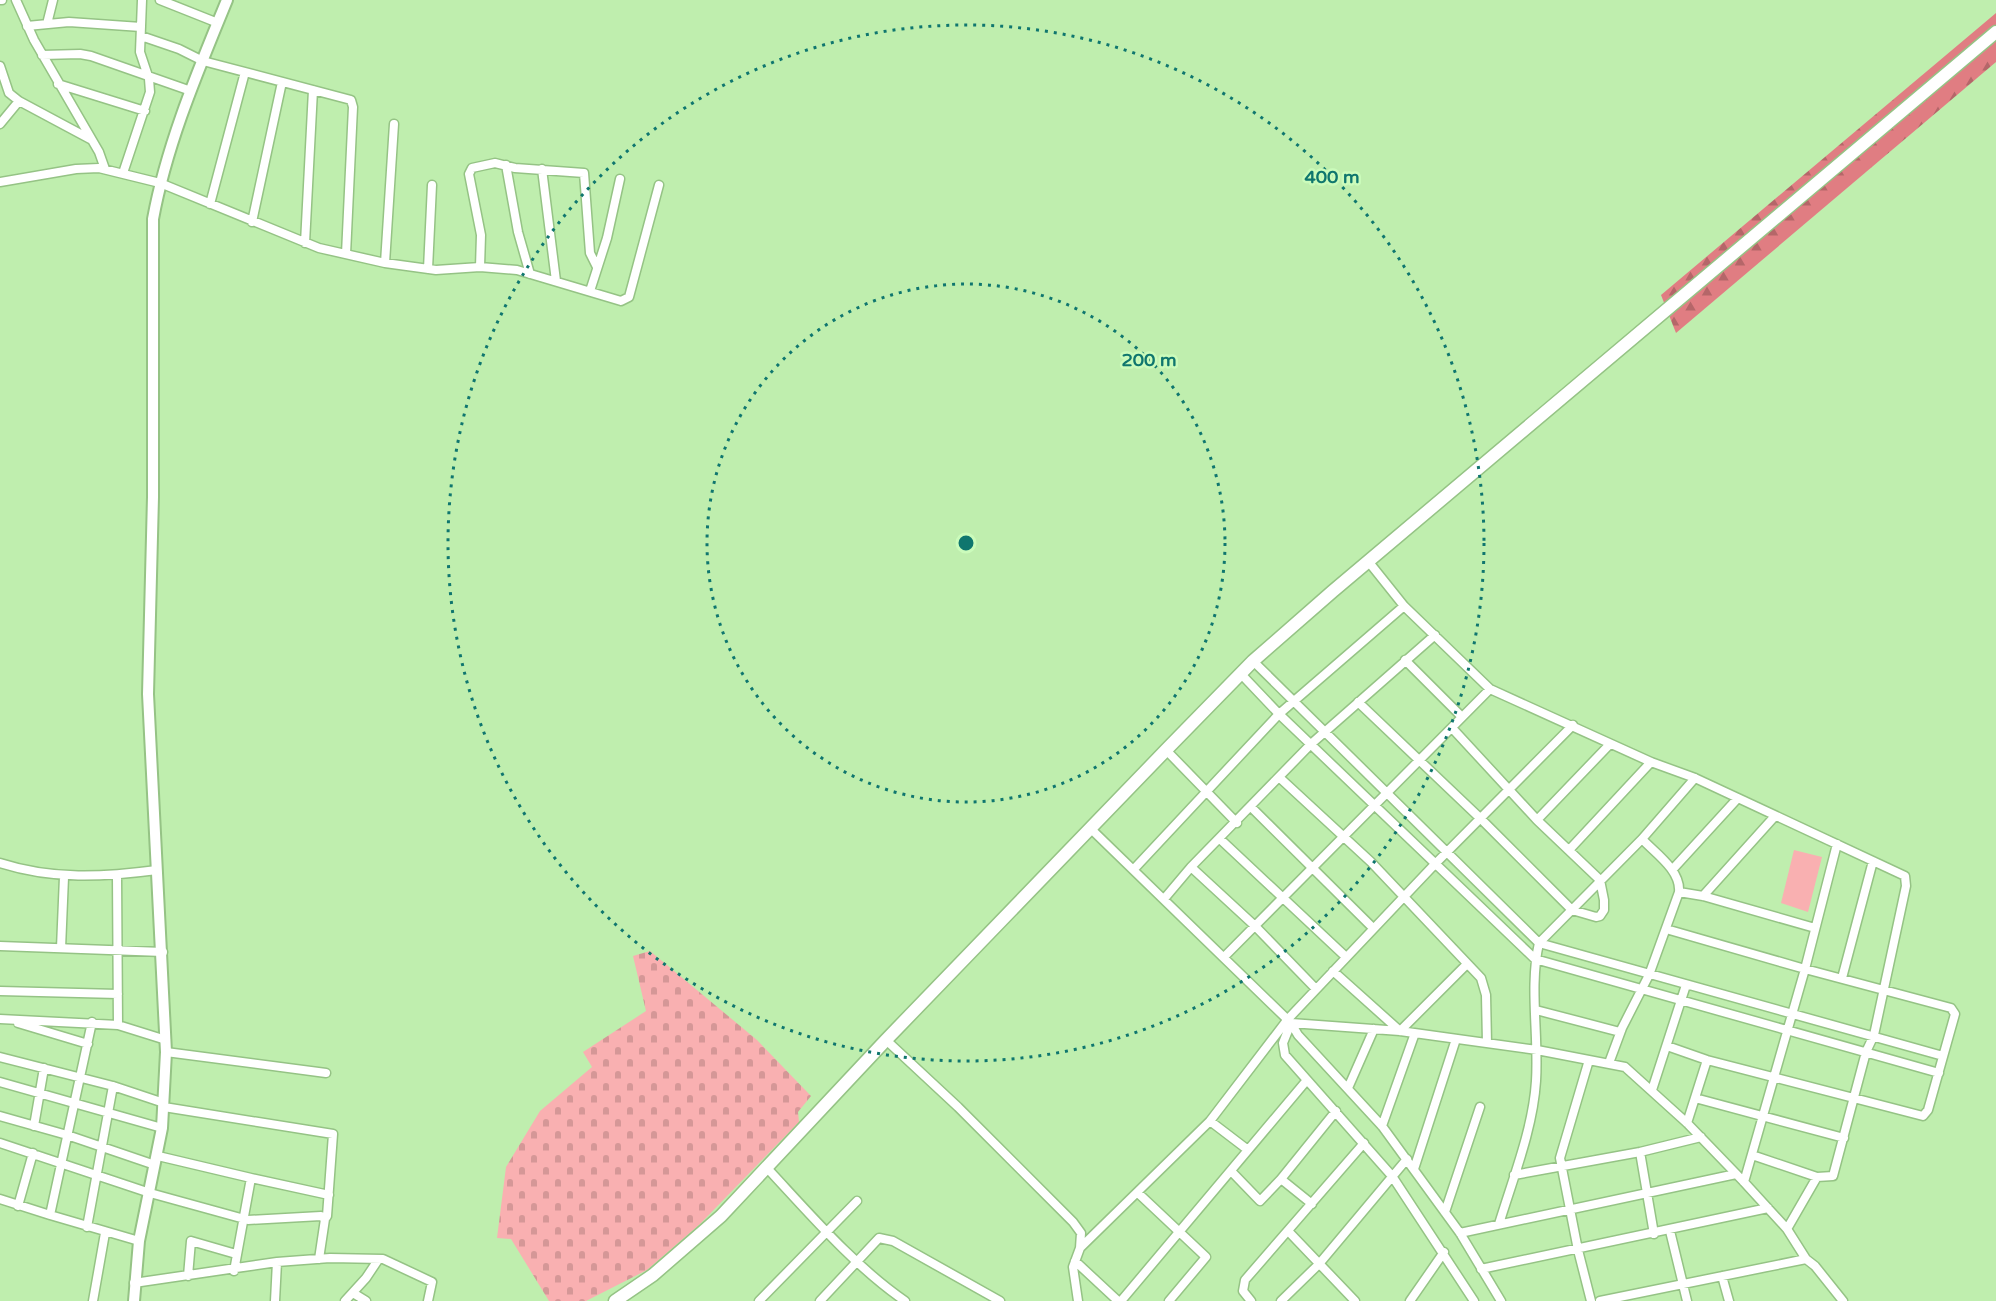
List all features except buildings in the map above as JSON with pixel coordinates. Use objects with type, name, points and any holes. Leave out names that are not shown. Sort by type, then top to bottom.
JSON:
[{"type":"main road","points":[[615,1301],[653,1275],[699,1236],[767,1168],[886,1040],[1253,662],[1368,561],[1996,32]]},
{"type":"street","points":[[16,0],[42,55],[91,139],[105,169]]},
{"type":"street","points":[[47,24],[53,0]]},
{"type":"street","points":[[123,172],[150,92],[142,60],[142,0]]},
{"type":"street","points":[[160,0],[218,23]]},
{"type":"street","points":[[134,1301],[139,1241],[162,1128],[166,1052],[163,952],[148,694],[153,497],[153,219],[160,183],[191,91],[227,0]]},
{"type":"street","points":[[27,26],[47,24],[141,32],[203,61],[351,100],[353,104],[346,254]]},
{"type":"street","points":[[42,55],[80,54],[191,91]]},
{"type":"street","points":[[0,66],[3,84],[9,93],[19,101],[91,139]]},
{"type":"street","points":[[210,204],[245,72]]},
{"type":"street","points":[[252,222],[282,82]]},
{"type":"street","points":[[58,84],[145,111]]},
{"type":"street","points":[[306,243],[313,90]]},
{"type":"street","points":[[0,124],[19,101]]},
{"type":"street","points":[[385,263],[394,124]]},
{"type":"street","points":[[480,267],[481,235],[470,171],[472,168],[491,163],[584,173],[590,253],[597,267]]},
{"type":"street","points":[[506,165],[518,232],[530,274]]},
{"type":"street","points":[[0,182],[76,169],[105,169],[123,172],[160,183],[306,243],[346,254],[385,263],[428,269],[480,267],[530,274],[621,301],[627,299],[658,185]]},
{"type":"street","points":[[542,169],[556,281]]},
{"type":"street","points":[[590,291],[620,179]]},
{"type":"street","points":[[428,269],[432,185]]},
{"type":"street","points":[[1368,561],[1404,606],[1490,688],[1610,744],[1695,778],[1902,873],[1906,880],[1874,1035],[1866,1052],[1833,1176],[1830,1179],[1817,1177],[1752,1155]]},
{"type":"street","points":[[1134,869],[1279,714],[1404,606]]},
{"type":"street","points":[[1164,899],[1191,867],[1237,823],[1311,744],[1435,635]]},
{"type":"street","points":[[1405,660],[1462,717]]},
{"type":"street","points":[[1253,662],[1539,943],[1943,1056]]},
{"type":"street","points":[[1241,674],[1279,714],[1535,959],[1939,1073]]},
{"type":"street","points":[[1224,957],[1490,688]]},
{"type":"street","points":[[1358,702],[1420,759],[1572,910],[1596,917],[1600,916],[1604,910],[1600,880],[1537,819],[1452,728]]},
{"type":"street","points":[[1080,1248],[1210,1121],[1316,989],[1508,789],[1573,725]]},
{"type":"street","points":[[1537,819],[1610,744]]},
{"type":"street","points":[[1166,750],[1237,823]]},
{"type":"street","points":[[1570,849],[1651,762]]},
{"type":"street","points":[[1280,778],[1404,897],[1485,985],[1487,1043]]},
{"type":"street","points":[[1499,1224],[1534,1102],[1537,1050],[1535,959],[1539,943],[1642,839],[1695,778]]},
{"type":"street","points":[[1672,870],[1737,799]]},
{"type":"street","points":[[1251,807],[1373,928]]},
{"type":"street","points":[[1703,896],[1775,816]]},
{"type":"street","points":[[1090,828],[1290,1021],[1298,1035],[1382,1126],[1460,1233],[1501,1301]]},
{"type":"street","points":[[1220,839],[1346,957]]},
{"type":"street","points":[[1610,1063],[1620,1032],[1649,975],[1679,892],[1679,880],[1642,839]]},
{"type":"street","points":[[1744,1182],[1793,1013],[1837,844]]},
{"type":"street","points":[[1842,978],[1873,861]]},
{"type":"street","points":[[0,863],[29,872],[64,877],[117,876],[158,870]]},
{"type":"street","points":[[1191,867],[1255,926],[1316,989]]},
{"type":"street","points":[[117,876],[118,1025]]},
{"type":"street","points":[[61,948],[64,877]]},
{"type":"street","points":[[1679,892],[1703,896],[1815,928]]},
{"type":"street","points":[[1666,929],[1951,1008],[1955,1014],[1928,1110],[1923,1116],[1853,1100],[1773,1076],[1707,1060],[1667,1046]]},
{"type":"street","points":[[0,946],[163,952]]},
{"type":"street","points":[[1400,1031],[1466,965]]},
{"type":"street","points":[[1333,971],[1400,1031]]},
{"type":"street","points":[[1652,1090],[1686,985]]},
{"type":"street","points":[[0,991],[118,994]]},
{"type":"street","points":[[1536,1010],[1620,1032]]},
{"type":"street","points":[[3,1019],[118,1025],[166,1040]]},
{"type":"street","points":[[3,1019],[88,1044]]},
{"type":"street","points":[[1290,1021],[1400,1031],[1537,1050],[1610,1063],[1632,1071],[1688,1123],[1768,1208],[1787,1229],[1806,1259],[1821,1273],[1843,1301]]},
{"type":"street","points":[[1290,1021],[1283,1043],[1283,1051],[1392,1176],[1474,1301]]},
{"type":"street","points":[[50,1215],[92,1022]]},
{"type":"street","points":[[1348,1088],[1374,1029]]},
{"type":"street","points":[[1382,1126],[1415,1033]]},
{"type":"street","points":[[886,1040],[958,1107],[1073,1222],[1081,1233],[1080,1248],[1073,1267],[1078,1301]]},
{"type":"street","points":[[1414,1169],[1456,1040]]},
{"type":"street","points":[[166,1052],[326,1073]]},
{"type":"street","points":[[0,1057],[113,1086],[164,1105],[333,1134],[329,1196],[319,1259]]},
{"type":"street","points":[[1589,1060],[1560,1158],[1578,1250],[1591,1301]]},
{"type":"street","points":[[1688,1123],[1707,1060]]},
{"type":"street","points":[[34,1126],[44,1068]]},
{"type":"street","points":[[1075,1261],[1119,1301],[1307,1080]]},
{"type":"street","points":[[0,1082],[162,1128]]},
{"type":"street","points":[[87,1227],[113,1086]]},
{"type":"street","points":[[1695,1098],[1844,1138]]},
{"type":"street","points":[[1445,1212],[1480,1107]]},
{"type":"street","points":[[1230,1171],[1260,1201],[1281,1179],[1336,1111]]},
{"type":"street","points":[[0,1116],[102,1147],[329,1196]]},
{"type":"street","points":[[1210,1121],[1248,1150]]},
{"type":"street","points":[[1514,1175],[1640,1152],[1701,1137]]},
{"type":"street","points":[[0,1143],[60,1162],[96,1177],[248,1220],[321,1216],[324,1219]]},
{"type":"street","points":[[1251,1301],[1243,1291],[1245,1280],[1364,1143]]},
{"type":"street","points":[[1640,1152],[1654,1234]]},
{"type":"street","points":[[18,1206],[33,1153]]},
{"type":"street","points":[[1281,1301],[1319,1264],[1407,1159]]},
{"type":"street","points":[[767,1168],[825,1231],[905,1301]]},
{"type":"street","points":[[1460,1233],[1736,1174]]},
{"type":"street","points":[[1787,1229],[1817,1177]]},
{"type":"street","points":[[234,1270],[251,1178]]},
{"type":"street","points":[[1281,1179],[1312,1204]]},
{"type":"street","points":[[1138,1193],[1206,1257],[1169,1301]]},
{"type":"street","points":[[0,1199],[105,1233],[139,1241]]},
{"type":"street","points":[[759,1301],[825,1231],[857,1201]]},
{"type":"street","points":[[1481,1269],[1670,1231],[1768,1208]]},
{"type":"street","points":[[1670,1231],[1687,1301]]},
{"type":"street","points":[[1289,1232],[1355,1301]]},
{"type":"street","points":[[93,1301],[105,1233]]},
{"type":"street","points":[[820,1301],[879,1238],[885,1238],[1000,1301]]},
{"type":"street","points":[[188,1276],[191,1241],[236,1254]]},
{"type":"street","points":[[1410,1301],[1444,1252]]},
{"type":"street","points":[[134,1283],[319,1259],[378,1260],[393,1262],[431,1281],[433,1285],[428,1301]]},
{"type":"street","points":[[1600,1301],[1635,1298],[1682,1284],[1806,1259]]},
{"type":"street","points":[[345,1301],[378,1260]]},
{"type":"street","points":[[275,1301],[277,1263]]},
{"type":"street","points":[[1722,1276],[1729,1301]]},
{"type":"street","points":[[353,1293],[366,1301]]},
{"type":"green space","points":[[1996,13],[1996,62],[1676,333],[1661,295]]},
{"type":"green space","points":[[1794,850],[1822,857],[1808,912],[1781,903]]},
{"type":"green space","points":[[650,951],[757,1040],[811,1096],[798,1112],[799,1122],[700,1224],[647,1270],[586,1301],[549,1301],[511,1239],[497,1238],[506,1167],[540,1111],[592,1067],[583,1052],[646,1011],[633,956]]}]
